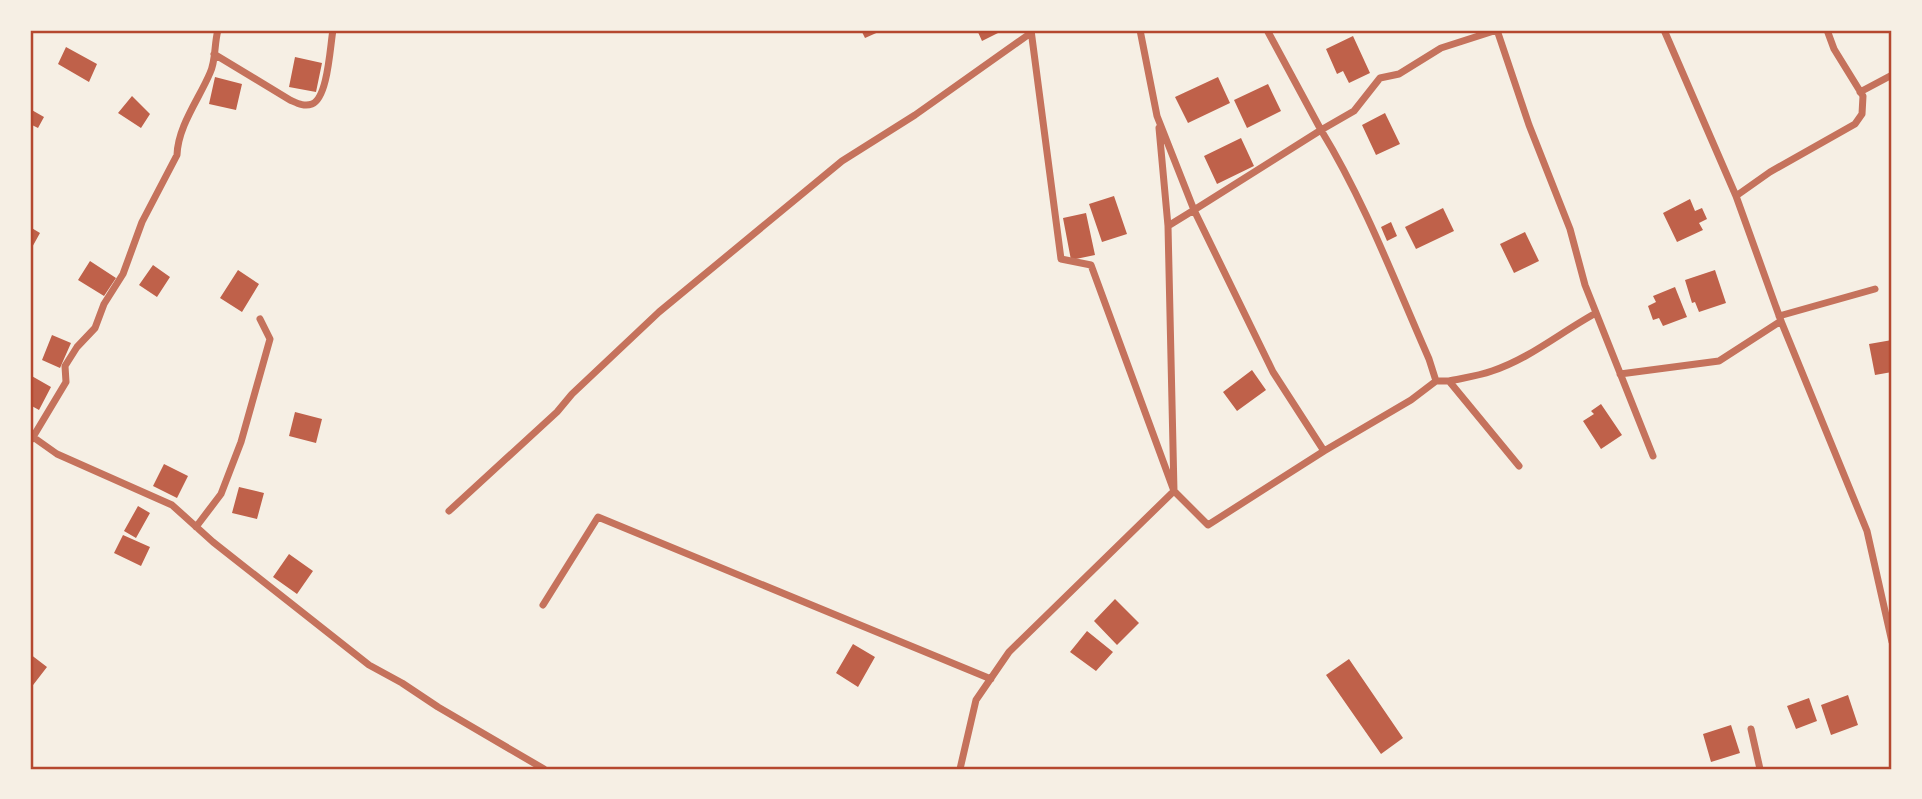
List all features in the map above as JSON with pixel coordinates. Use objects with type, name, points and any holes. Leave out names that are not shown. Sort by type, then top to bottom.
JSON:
[{"type":"street","points":[[218,30],[212,71],[197,98],[177,146],[177,155],[142,222],[123,274],[104,304],[95,328],[77,347],[65,366],[66,382],[31,438],[57,454],[172,505],[369,665],[544,769]]},
{"type":"street","points":[[214,54],[290,100],[303,106],[314,104],[322,95],[333,30]]},
{"type":"street","points":[[1030,30],[1061,259],[1091,265],[1174,491],[1208,525],[1411,400],[1436,381],[1450,381],[1493,371],[1531,353],[1596,313]]},
{"type":"street","points":[[449,511],[670,303],[842,161],[915,115],[1028,35],[1030,30]]},
{"type":"street","points":[[960,769],[976,700],[1009,652],[1174,491],[1168,226],[1157,117],[1140,30]]},
{"type":"street","points":[[1267,30],[1341,163],[1429,359],[1436,381]]},
{"type":"street","points":[[1168,226],[1354,111],[1380,78],[1399,74],[1441,48],[1497,30],[1529,125],[1570,229],[1585,285],[1653,456]]},
{"type":"street","points":[[1664,30],[1736,196],[1780,318],[1867,531],[1892,642]]},
{"type":"street","points":[[1736,196],[1770,172],[1855,124],[1862,114],[1863,96],[1835,50],[1827,30]]},
{"type":"street","points":[[1860,92],[1892,75]]},
{"type":"street","points":[[1157,117],[1194,210],[1273,372],[1324,452]]},
{"type":"street","points":[[1620,374],[1719,360],[1780,318],[1875,289]]},
{"type":"street","points":[[196,527],[221,494],[241,442],[270,339],[260,319]]},
{"type":"street","points":[[1450,381],[1519,467]]},
{"type":"street","points":[[543,605],[598,517],[991,679]]},
{"type":"street","points":[[1751,729],[1760,769]]},
{"type":"building","points":[[861,30],[883,30],[865,38]]},
{"type":"building","points":[[977,30],[999,30],[1000,32],[982,41]]},
{"type":"building","points":[[1353,36],[1370,73],[1349,83],[1343,71],[1337,74],[1326,49]]},
{"type":"building","points":[[66,47],[97,64],[89,82],[58,64]]},
{"type":"building","points":[[295,57],[322,63],[316,92],[289,87]]},
{"type":"building","points":[[215,77],[242,84],[236,110],[209,104]]},
{"type":"building","points":[[1218,77],[1230,103],[1188,123],[1175,97]]},
{"type":"building","points":[[1268,84],[1281,111],[1247,128],[1234,100]]},
{"type":"building","points":[[132,96],[150,114],[141,128],[118,113]]},
{"type":"building","points":[[30,109],[44,117],[38,128],[30,124]]},
{"type":"building","points":[[1385,113],[1400,144],[1376,155],[1362,125]]},
{"type":"building","points":[[1241,138],[1254,166],[1217,184],[1204,156]]},
{"type":"building","points":[[1114,196],[1127,234],[1102,242],[1089,204]]},
{"type":"building","points":[[1690,199],[1695,211],[1702,208],[1707,219],[1699,223],[1703,230],[1677,242],[1663,213]]},
{"type":"building","points":[[1443,208],[1454,231],[1416,249],[1405,227]]},
{"type":"building","points":[[1086,213],[1095,255],[1071,260],[1063,218]]},
{"type":"building","points":[[1391,222],[1397,236],[1387,241],[1381,227]]},
{"type":"building","points":[[30,227],[40,233],[30,251]]},
{"type":"building","points":[[1525,232],[1539,261],[1514,273],[1500,244]]},
{"type":"building","points":[[90,261],[116,278],[104,296],[78,280]]},
{"type":"building","points":[[153,265],[170,277],[157,297],[139,285]]},
{"type":"building","points":[[238,270],[259,284],[242,312],[220,298]]},
{"type":"building","points":[[1715,270],[1726,303],[1699,312],[1695,302],[1692,303],[1685,280]]},
{"type":"building","points":[[1675,287],[1687,317],[1663,326],[1659,318],[1653,320],[1648,306],[1656,302],[1653,296]]},
{"type":"building","points":[[52,335],[71,343],[60,368],[42,360]]},
{"type":"building","points":[[1892,340],[1892,372],[1875,375],[1869,344]]},
{"type":"building","points":[[1252,370],[1266,390],[1237,411],[1223,392]]},
{"type":"building","points":[[30,375],[51,387],[39,410],[30,405]]},
{"type":"building","points":[[1601,404],[1622,435],[1601,449],[1583,421],[1594,414],[1591,411]]},
{"type":"building","points":[[295,412],[322,419],[316,443],[289,436]]},
{"type":"building","points":[[164,464],[188,476],[177,498],[153,486]]},
{"type":"building","points":[[239,487],[264,493],[257,519],[232,513]]},
{"type":"building","points":[[138,506],[150,513],[136,538],[124,531]]},
{"type":"building","points":[[123,535],[150,547],[141,566],[114,553]]},
{"type":"building","points":[[289,554],[313,571],[297,594],[273,577]]},
{"type":"building","points":[[1115,599],[1139,623],[1117,645],[1094,621]]},
{"type":"building","points":[[1087,631],[1113,652],[1096,671],[1070,652]]},
{"type":"building","points":[[853,644],[875,657],[858,687],[836,673]]},
{"type":"building","points":[[30,654],[47,667],[30,689]]},
{"type":"building","points":[[1349,659],[1403,738],[1381,754],[1326,675]]},
{"type":"building","points":[[1848,695],[1858,725],[1831,735],[1821,705]]},
{"type":"building","points":[[1809,698],[1817,721],[1796,729],[1787,706]]},
{"type":"building","points":[[1731,725],[1740,753],[1711,762],[1703,734]]}]
